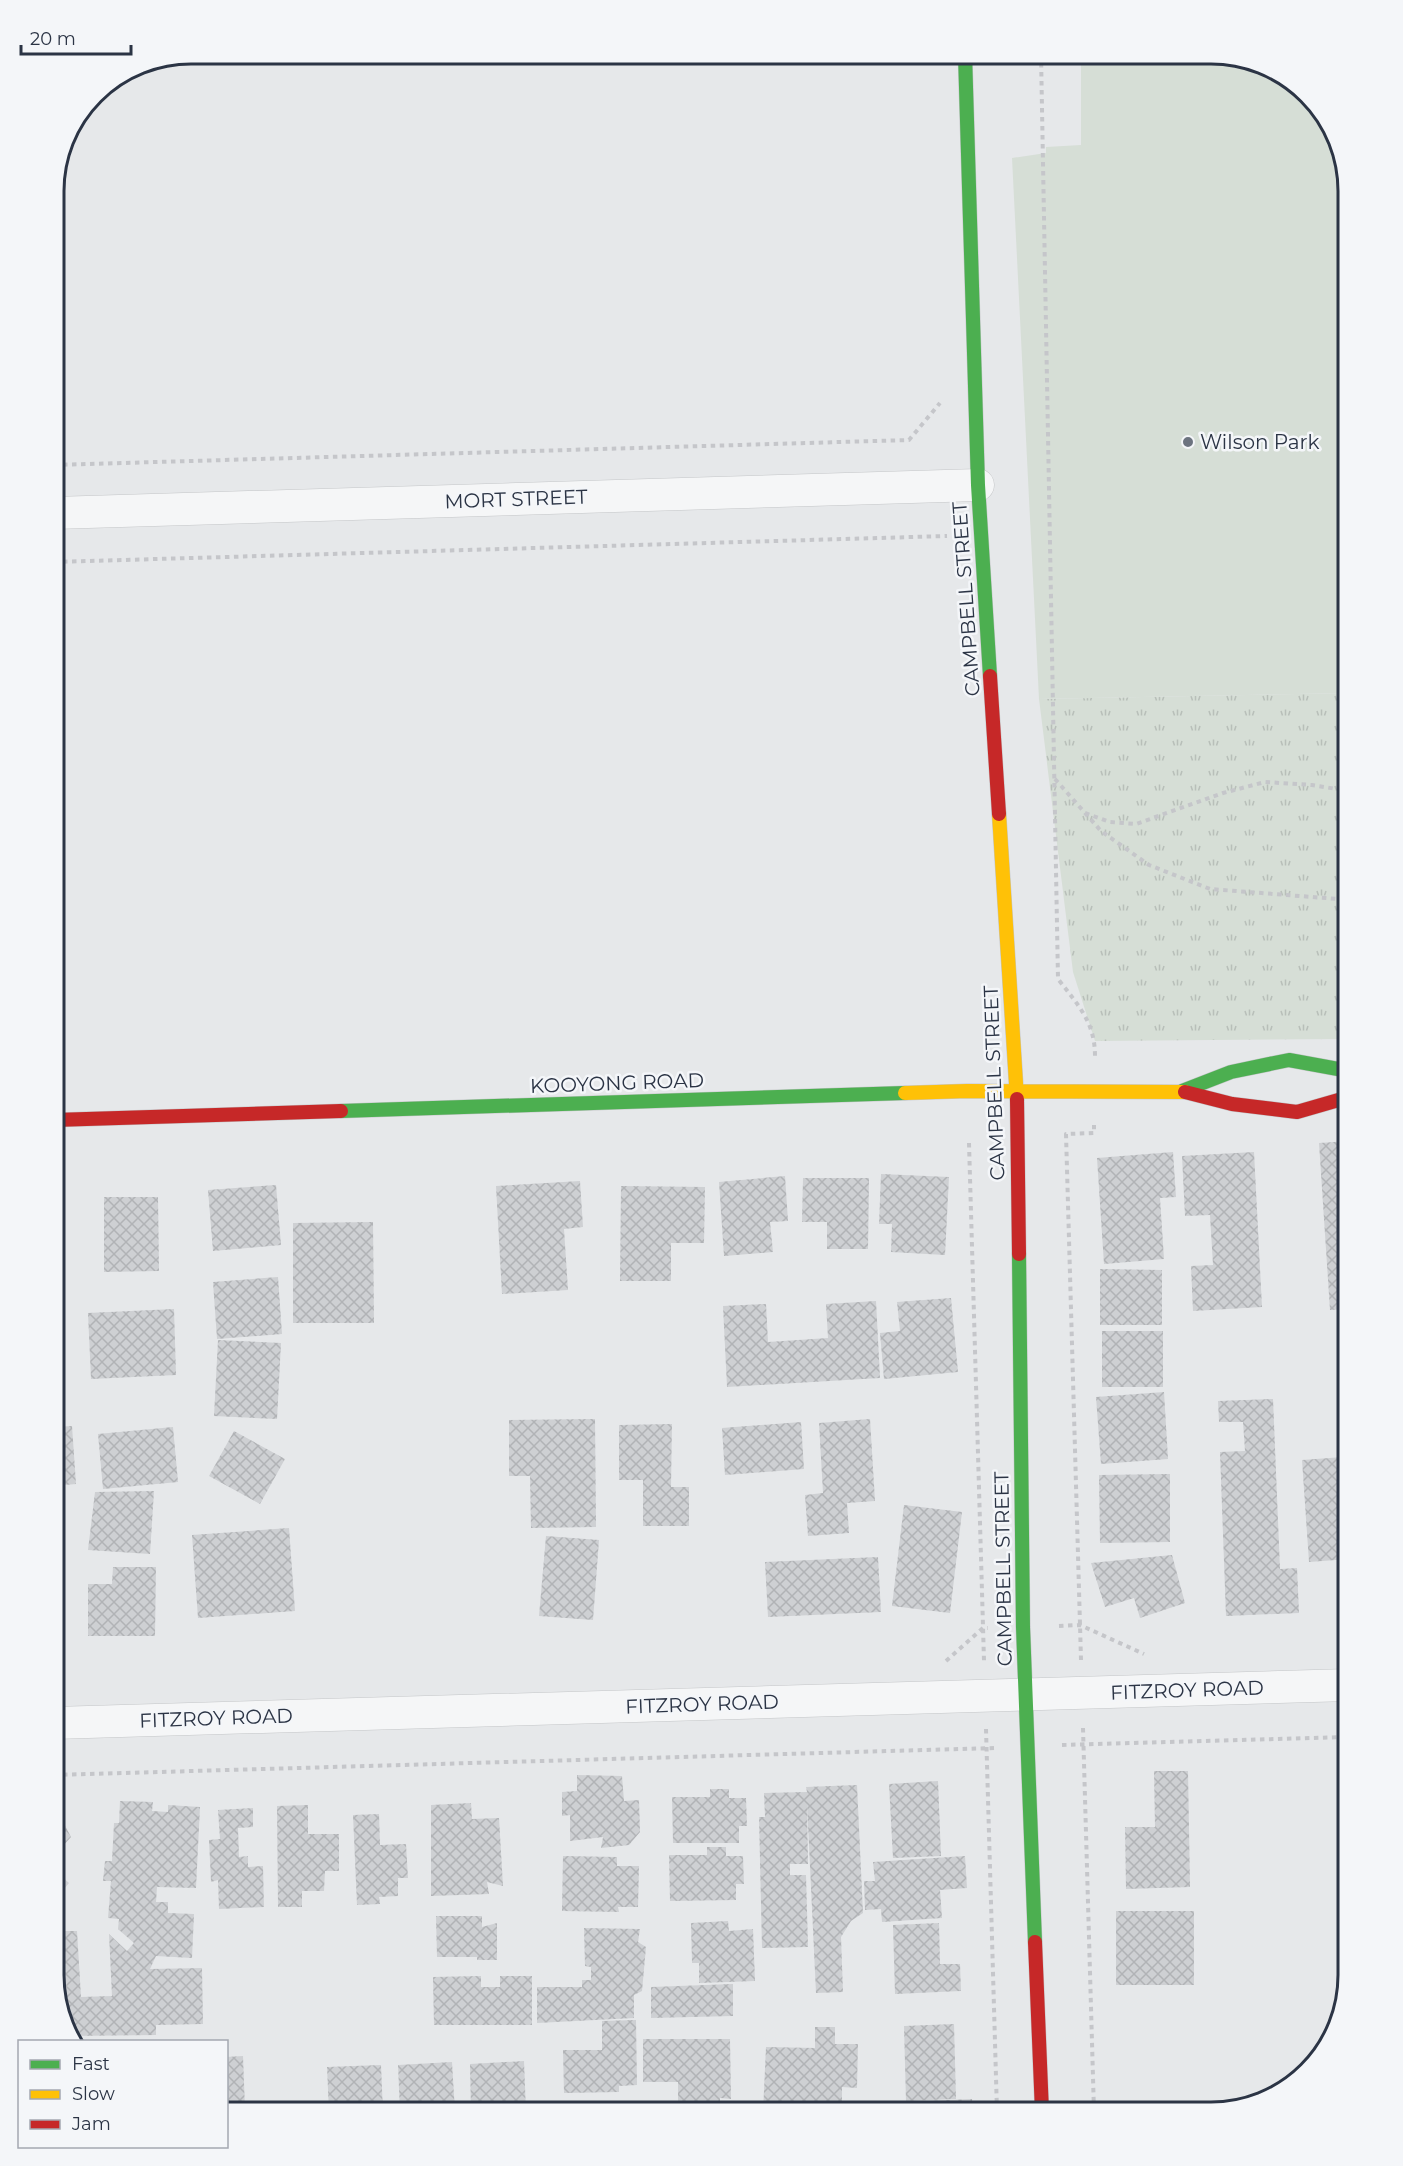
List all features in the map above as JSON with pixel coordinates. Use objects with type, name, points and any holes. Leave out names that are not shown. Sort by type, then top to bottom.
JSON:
[{"type":"street","name":"CAMPBELL STREET","points":[[965,65],[978,485],[1017,1091],[1025,1694],[1042,2102]]},
{"type":"street","name":"MORT STREET","points":[[65,513],[978,485]]},
{"type":"street","name":"KOOYONG ROAD","points":[[1182,1090],[1231,1072],[1289,1060],[1339,1069]]},
{"type":"street","name":"KOOYONG ROAD","points":[[64,1120],[1017,1091],[1182,1090],[1232,1104],[1297,1112],[1339,1100]]},
{"type":"street","name":"FITZROY ROAD","points":[[64,1723],[1339,1685]]},
{"type":"path","points":[[1041,65],[1058,979],[1086,1015],[1095,1041],[1095,1066]]},
{"type":"path","points":[[65,465],[909,440],[947,396]]},
{"type":"path","points":[[65,562],[951,536]]},
{"type":"path","points":[[1054,778],[1101,831],[1149,865],[1210,889],[1339,899]]},
{"type":"path","points":[[1085,813],[1110,822],[1136,824],[1223,793],[1265,783],[1312,785],[1339,789]]},
{"type":"path","points":[[1094,2102],[1066,1134],[1094,1133],[1095,1119]]},
{"type":"path","points":[[969,1143],[997,2102]]},
{"type":"path","points":[[64,1775],[1339,1737]]},
{"type":"green space","name":"Wilson Park","points":[[1081,65],[1219,65],[1252,71],[1282,86],[1295,96],[1317,121],[1325,136],[1334,159],[1339,192],[1339,693],[1039,699],[1012,158],[1046,153],[1046,147],[1081,145]]},
{"type":"green space","points":[[1339,693],[1339,1039],[1095,1041],[1073,972],[1039,699]]},
{"type":"building","points":[[1339,1142],[1339,1310],[1330,1310],[1319,1143]]},
{"type":"building","points":[[1173,1152],[1176,1197],[1160,1198],[1164,1259],[1104,1264],[1097,1158]]},
{"type":"building","points":[[1254,1152],[1262,1307],[1193,1311],[1191,1266],[1213,1265],[1210,1215],[1185,1216],[1182,1156]]},
{"type":"building","points":[[881,1174],[949,1177],[945,1255],[891,1252],[892,1224],[879,1224]]},
{"type":"building","points":[[785,1176],[788,1221],[770,1222],[773,1252],[724,1256],[719,1182]]},
{"type":"building","points":[[803,1178],[869,1178],[868,1249],[827,1249],[827,1222],[802,1222]]},
{"type":"building","points":[[580,1181],[583,1227],[564,1229],[568,1290],[502,1294],[496,1186]]},
{"type":"building","points":[[276,1185],[281,1245],[213,1251],[208,1190]]},
{"type":"building","points":[[621,1186],[705,1187],[704,1243],[671,1243],[671,1281],[620,1281]]},
{"type":"building","points":[[104,1197],[158,1197],[159,1271],[104,1272]]},
{"type":"building","points":[[373,1222],[374,1323],[293,1323],[293,1223]]},
{"type":"building","points":[[1100,1269],[1162,1270],[1162,1325],[1100,1325]]},
{"type":"building","points":[[278,1277],[282,1334],[217,1339],[213,1282]]},
{"type":"building","points":[[951,1298],[958,1372],[884,1379],[880,1333],[900,1331],[897,1302]]},
{"type":"building","points":[[876,1301],[880,1378],[727,1387],[723,1306],[766,1304],[768,1342],[828,1338],[826,1304]]},
{"type":"building","points":[[174,1309],[176,1375],[91,1379],[88,1313]]},
{"type":"building","points":[[1102,1331],[1163,1331],[1163,1387],[1102,1387]]},
{"type":"building","points":[[218,1340],[281,1343],[277,1419],[214,1416]]},
{"type":"building","points":[[1164,1392],[1168,1459],[1101,1464],[1096,1397]]},
{"type":"building","points":[[1273,1399],[1280,1569],[1297,1568],[1299,1613],[1226,1616],[1220,1452],[1245,1451],[1243,1422],[1219,1422],[1218,1401]]},
{"type":"building","points":[[595,1419],[596,1527],[531,1528],[530,1476],[509,1476],[509,1420]]},
{"type":"building","points":[[870,1419],[875,1501],[847,1503],[849,1533],[808,1536],[805,1495],[823,1493],[819,1423]]},
{"type":"building","points":[[801,1422],[804,1469],[725,1475],[722,1428]]},
{"type":"building","points":[[672,1424],[671,1487],[689,1487],[689,1526],[643,1526],[643,1480],[619,1480],[619,1425]]},
{"type":"building","points":[[64,1426],[72,1426],[76,1484],[64,1485]]},
{"type":"building","points":[[173,1427],[178,1482],[103,1489],[98,1434]]},
{"type":"building","points":[[234,1431],[285,1459],[260,1504],[209,1476]]},
{"type":"building","points":[[1339,1457],[1339,1560],[1309,1562],[1302,1460]]},
{"type":"building","points":[[1170,1474],[1170,1542],[1100,1543],[1099,1475]]},
{"type":"building","points":[[154,1491],[150,1554],[88,1550],[95,1492]]},
{"type":"building","points":[[904,1505],[962,1512],[950,1613],[892,1606]]},
{"type":"building","points":[[289,1528],[295,1611],[198,1618],[192,1535]]},
{"type":"building","points":[[546,1536],[599,1540],[593,1620],[539,1616]]},
{"type":"building","points":[[1172,1555],[1185,1603],[1140,1618],[1134,1598],[1105,1607],[1091,1563]]},
{"type":"building","points":[[878,1557],[881,1612],[768,1617],[765,1562]]},
{"type":"building","points":[[113,1567],[156,1567],[155,1636],[88,1636],[88,1584],[112,1584]]},
{"type":"building","points":[[1154,1771],[1188,1771],[1190,1887],[1126,1889],[1125,1827],[1155,1827]]},
{"type":"building","points":[[577,1775],[622,1776],[624,1801],[639,1800],[640,1832],[629,1845],[601,1848],[603,1837],[570,1841],[570,1815],[562,1816],[562,1792],[577,1791]]},
{"type":"building","points":[[938,1781],[941,1856],[893,1858],[889,1784]]},
{"type":"building","points":[[857,1785],[863,1913],[851,1921],[841,1937],[843,1992],[816,1993],[807,1803],[808,1864],[790,1864],[790,1875],[806,1875],[808,1947],[762,1948],[759,1817],[765,1817],[764,1793],[807,1792],[806,1787]]},
{"type":"building","points":[[710,1789],[729,1789],[729,1798],[746,1798],[747,1826],[739,1826],[739,1843],[673,1843],[672,1797],[710,1797]]},
{"type":"building","points":[[120,1801],[153,1802],[152,1811],[168,1812],[168,1805],[200,1807],[196,1888],[157,1887],[156,1902],[168,1902],[168,1913],[194,1914],[192,1958],[156,1956],[150,1969],[202,1968],[203,2024],[156,2025],[156,2035],[81,2036],[71,2015],[64,1974],[64,1931],[77,1931],[81,1997],[112,1996],[109,1934],[127,1951],[134,1943],[118,1929],[119,1919],[108,1918],[111,1881],[103,1881],[105,1861],[112,1861],[114,1823],[119,1823]]},
{"type":"building","points":[[471,1803],[472,1819],[499,1818],[503,1886],[487,1882],[489,1894],[431,1896],[431,1805]]},
{"type":"building","points":[[308,1805],[308,1834],[339,1834],[339,1871],[325,1871],[324,1891],[302,1891],[302,1907],[278,1907],[277,1806]]},
{"type":"building","points":[[253,1808],[253,1827],[238,1828],[239,1857],[248,1856],[248,1867],[263,1866],[264,1907],[219,1909],[218,1880],[211,1882],[209,1840],[220,1839],[218,1810]]},
{"type":"building","points":[[379,1814],[380,1845],[406,1844],[408,1878],[398,1878],[398,1896],[379,1897],[380,1904],[357,1905],[353,1815]]},
{"type":"building","points":[[64,1824],[71,1837],[64,1845]]},
{"type":"building","points":[[707,1847],[726,1847],[726,1856],[743,1856],[744,1884],[736,1884],[736,1900],[670,1901],[669,1855],[707,1855]]},
{"type":"building","points":[[563,1856],[617,1857],[617,1866],[639,1866],[638,1907],[618,1907],[619,1912],[562,1911]]},
{"type":"building","points":[[965,1856],[967,1888],[940,1890],[942,1918],[882,1922],[881,1909],[865,1910],[864,1881],[875,1881],[873,1862]]},
{"type":"building","points":[[64,1879],[69,1883],[64,1889]]},
{"type":"building","points":[[1116,1911],[1194,1911],[1194,1985],[1116,1985]]},
{"type":"building","points":[[436,1916],[482,1916],[482,1927],[497,1923],[497,1960],[477,1960],[477,1957],[437,1957]]},
{"type":"building","points":[[728,1921],[729,1931],[753,1929],[755,1981],[699,1983],[699,1963],[692,1963],[691,1923]]},
{"type":"building","points":[[939,1923],[940,1964],[960,1964],[961,1991],[895,1994],[893,1925]]},
{"type":"building","points":[[584,1928],[640,1929],[638,1942],[646,1947],[642,1991],[634,1995],[634,2018],[537,2023],[537,1987],[582,1987],[582,1980],[591,1980],[591,1967],[585,1966]]},
{"type":"building","points":[[481,1976],[481,1987],[500,1987],[500,1976],[532,1976],[532,2025],[434,2025],[433,1977]]},
{"type":"building","points":[[733,1984],[733,2016],[651,2018],[651,1987]]},
{"type":"building","points":[[636,2020],[637,2085],[619,2086],[619,2092],[564,2093],[563,2050],[602,2050],[602,2021]]},
{"type":"building","points":[[954,2024],[956,2099],[906,2101],[904,2026]]},
{"type":"building","points":[[815,2027],[835,2027],[835,2044],[858,2044],[857,2088],[842,2087],[842,2102],[763,2102],[766,2047],[815,2048]]},
{"type":"building","points":[[643,2039],[730,2039],[731,2099],[720,2098],[720,2102],[678,2101],[678,2082],[643,2082]]},
{"type":"building","points":[[243,2056],[245,2101],[228,2101],[228,2057]]},
{"type":"building","points":[[524,2061],[526,2101],[471,2101],[470,2064]]},
{"type":"building","points":[[452,2062],[454,2101],[400,2101],[398,2065]]},
{"type":"building","points":[[381,2065],[383,2101],[329,2101],[327,2067]]},
{"type":"building","points":[[972,2099],[972,2102],[907,2102]]},
{"type":"traffic: fast","points":[[965,65],[978,485],[990,676]]},
{"type":"traffic: fast","points":[[1182,1091],[1231,1072],[1289,1060],[1339,1069]]},
{"type":"traffic: fast","points":[[341,1111],[905,1093]]},
{"type":"traffic: fast","points":[[1019,1254],[1023,1627],[1035,1942]]},
{"type":"traffic: slow","points":[[999,814],[1017,1099]]},
{"type":"traffic: slow","points":[[905,1093],[1185,1092]]},
{"type":"traffic: jam","points":[[990,676],[999,814]]},
{"type":"traffic: jam","points":[[1185,1092],[1232,1104],[1297,1112],[1339,1100]]},
{"type":"traffic: jam","points":[[1017,1099],[1019,1254]]},
{"type":"traffic: jam","points":[[64,1120],[341,1111]]},
{"type":"traffic: jam","points":[[1035,1942],[1042,2102]]},
{"type":"place","name":"Wilson Park","points":[[1188,442]]}]
